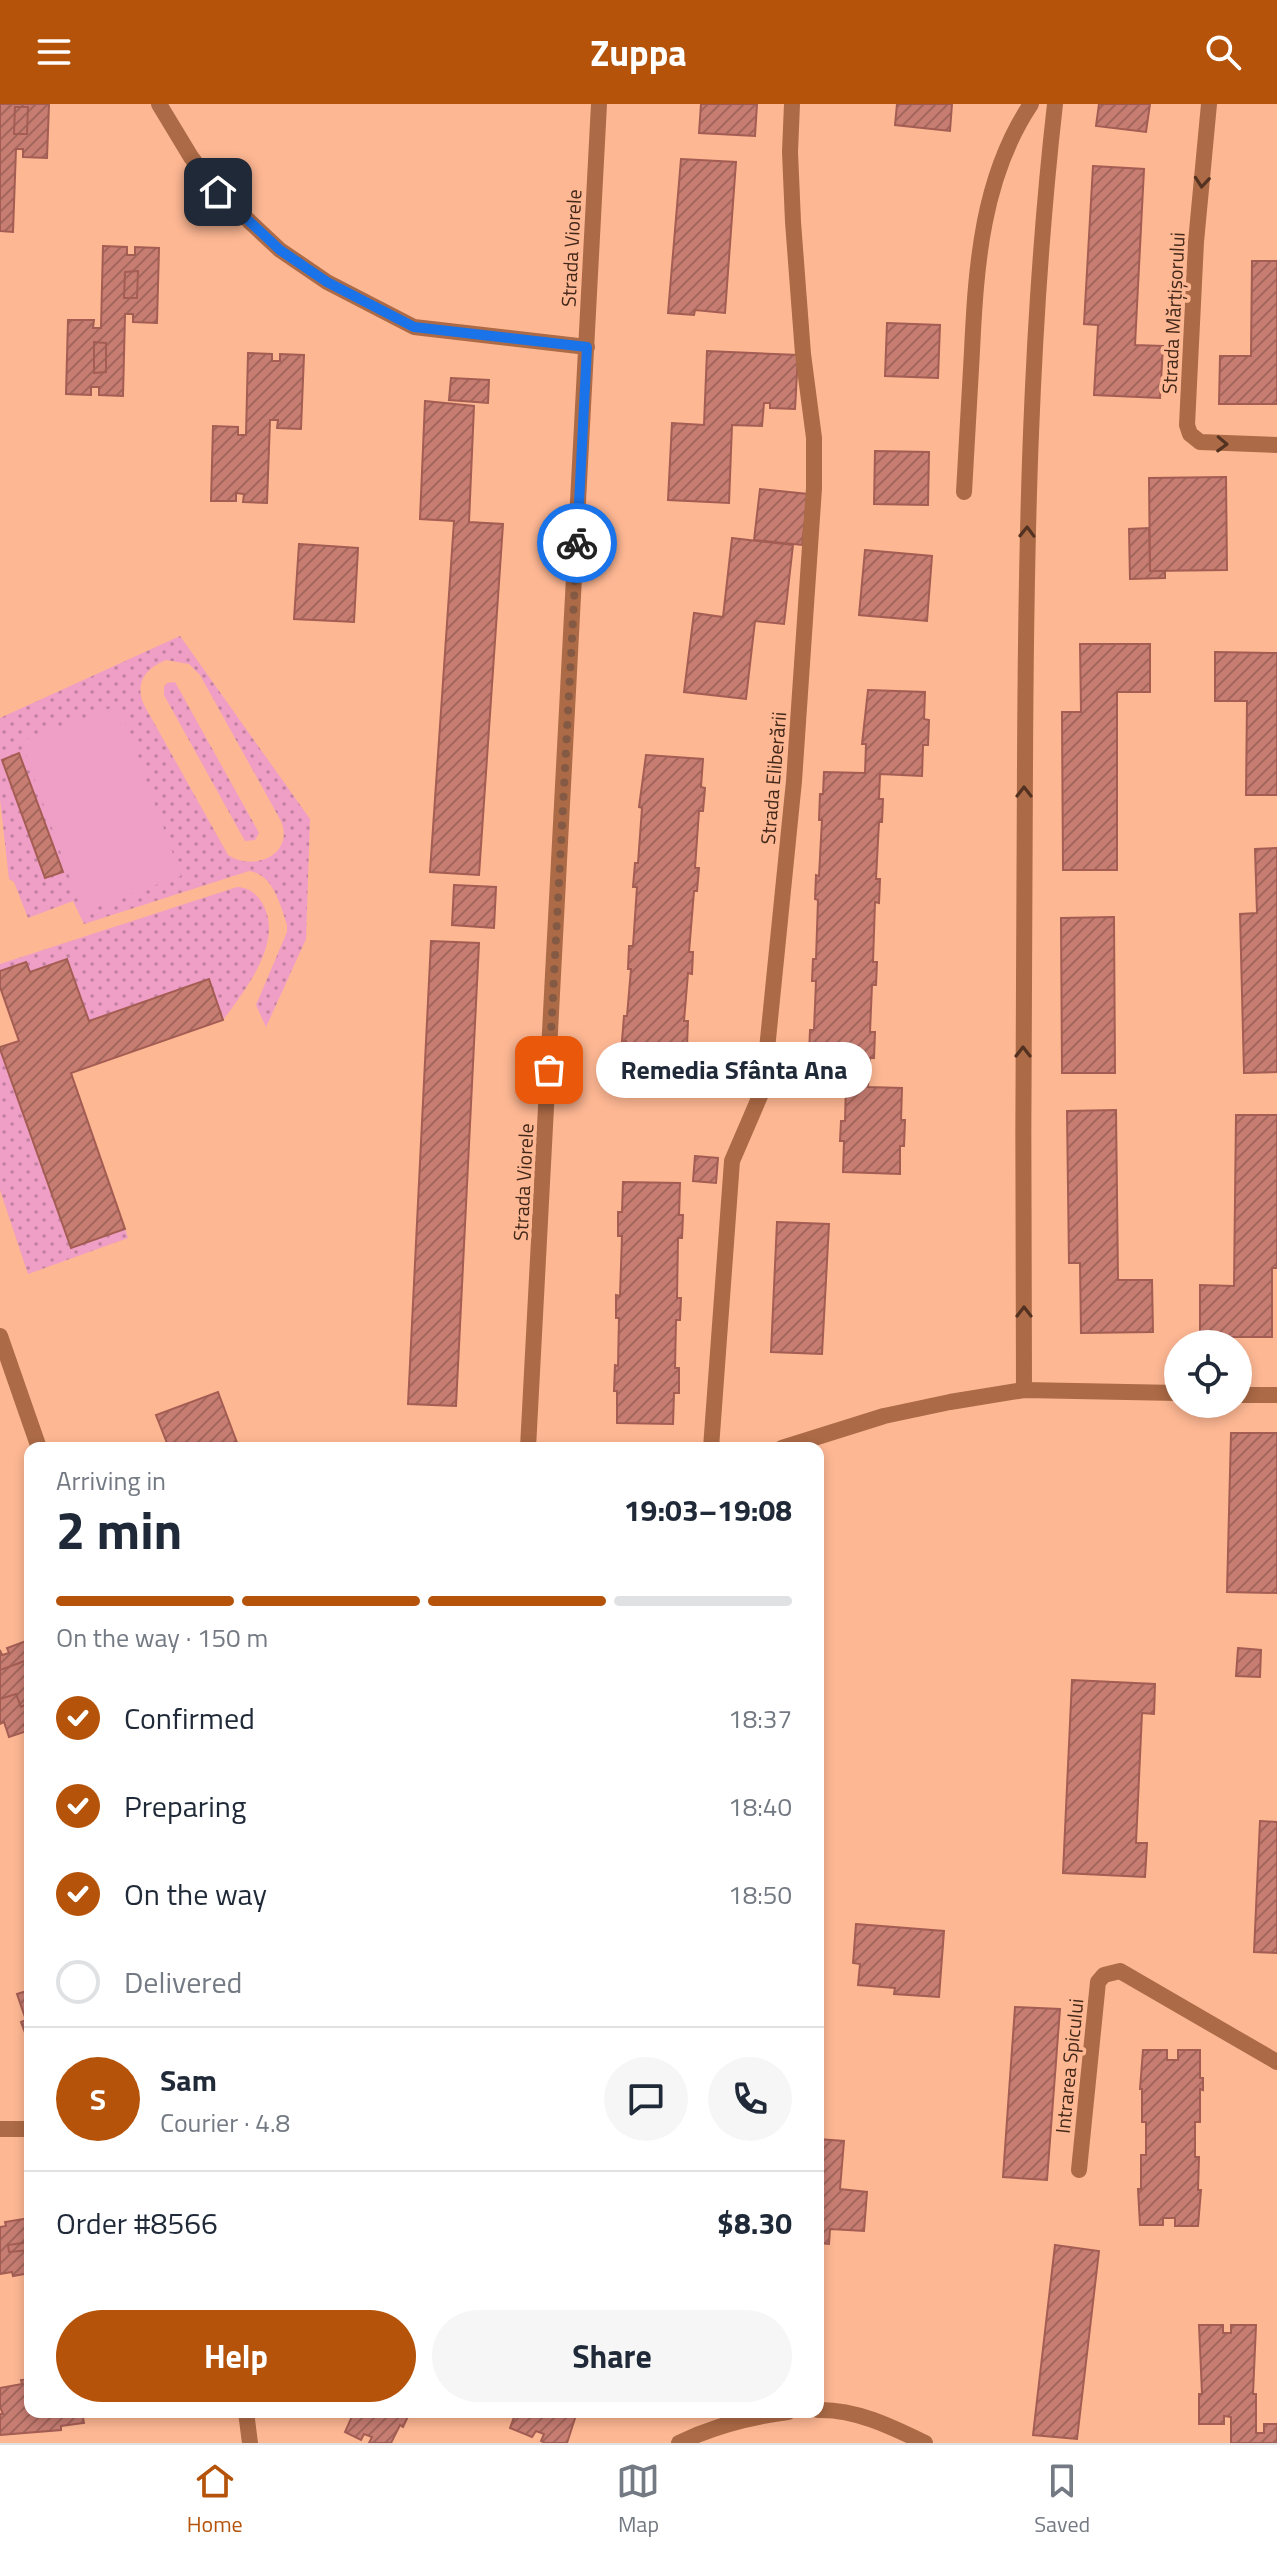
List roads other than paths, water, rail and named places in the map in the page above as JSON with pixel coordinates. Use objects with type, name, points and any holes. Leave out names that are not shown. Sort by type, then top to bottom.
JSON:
[{"type":"street","points":[[159,104],[191,157],[218,192],[280,250],[327,282],[414,327],[587,347]]},
{"type":"street","name":"Strada Viorele","points":[[528,1442],[599,104]]},
{"type":"street","name":"Strada Eliberării","points":[[711,1442],[732,1161],[763,1089],[794,781],[814,488],[814,438],[803,354],[793,222],[790,152],[792,104]]},
{"type":"street","points":[[964,492],[975,276],[994,181],[1008,143],[1031,104]]},
{"type":"street","points":[[1024,1390],[1023,948],[1027,490],[1041,249],[1055,104]]},
{"type":"street","name":"Strada Mărțișorului","points":[[1209,104],[1196,242],[1187,425],[1190,434],[1200,442],[1277,445]]},
{"type":"street","points":[[0,1336],[37,1442]]},
{"type":"street","points":[[801,1442],[884,1416],[1024,1390],[1164,1393]]},
{"type":"street","points":[[1252,1395],[1277,1395]]},
{"type":"street","name":"Intrarea Spicului","points":[[1079,2170],[1098,1982],[1104,1975],[1120,1971],[1277,2062]]},
{"type":"street","points":[[0,2129],[24,2129]]},
{"type":"street","points":[[824,2411],[855,2414],[925,2443]]},
{"type":"street","points":[[247,2418],[250,2443]]},
{"type":"street","points":[[679,2443],[749,2418]]},
{"type":"place","name":"Remedia Sfânta Ana","points":[[549,1070]]}]
